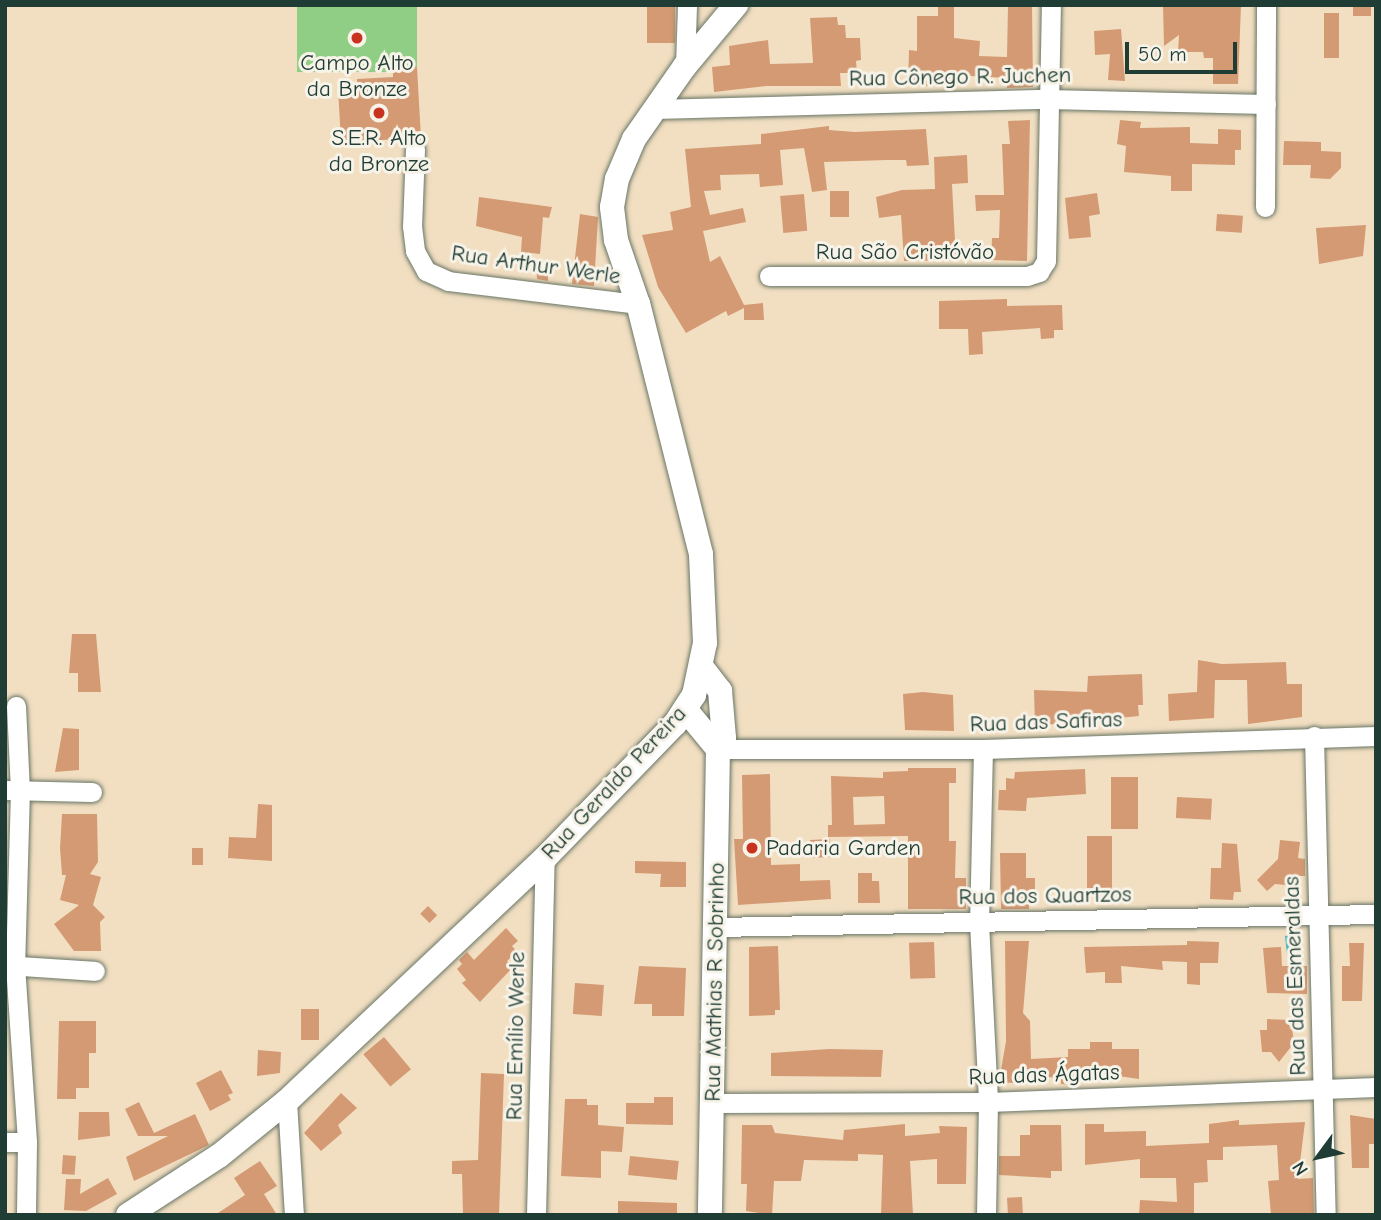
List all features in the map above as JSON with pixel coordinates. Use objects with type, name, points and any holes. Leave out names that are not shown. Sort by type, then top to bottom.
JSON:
[{"type":"main road","name":"Rua Geraldo Pereira","points":[[128,1215],[219,1156],[287,1101],[545,858],[685,709],[703,669],[706,610],[701,554],[638,304],[615,240],[612,207],[630,149],[654,109],[685,66],[736,5]]},
{"type":"main road","name":"Rua Mathias R Sobrinho","points":[[703,669],[720,691],[724,738],[718,749],[710,1215]]},
{"type":"main road","points":[[685,709],[699,720],[718,749]]},
{"type":"street","points":[[685,66],[687,5]]},
{"type":"street","points":[[1047,99],[1051,5]]},
{"type":"street","points":[[1265,207],[1266,5]]},
{"type":"street","name":"Rua Cônego R. Juchen","points":[[654,109],[1047,99],[1266,104]]},
{"type":"street","name":"Rua São Cristóvão","points":[[769,276],[1027,276],[1039,272],[1046,261],[1047,99]]},
{"type":"street","name":"Rua Arthur Werle","points":[[415,149],[412,226],[415,251],[426,271],[448,281],[638,304]]},
{"type":"street","points":[[16,706],[10,965],[27,1142],[26,1215]]},
{"type":"street","name":"Rua das Esmeraldas","points":[[1314,736],[1326,1215]]},
{"type":"street","name":"Rua das Safiras","points":[[718,749],[983,749],[1376,736]]},
{"type":"street","points":[[983,749],[979,922],[988,1102],[986,1215]]},
{"type":"street","points":[[13,790],[92,792]]},
{"type":"street","name":"Rua Emílio Werle","points":[[536,1215],[545,858]]},
{"type":"street","name":"Rua dos Quartzos","points":[[716,927],[1376,914]]},
{"type":"street","points":[[10,965],[95,971]]},
{"type":"street","name":"Rua das Ágatas","points":[[714,1102],[988,1102],[1376,1087]]},
{"type":"street","points":[[287,1101],[294,1215]]},
{"type":"street","points":[[5,1142],[27,1142]]},
{"type":"green space","name":"Campo Alto da Bronze","points":[[297,5],[417,5],[417,72],[297,72]]},
{"type":"water","points":[[1296,934],[1296,955],[1287,954],[1285,936]]},
{"type":"building","points":[[647,5],[675,5],[675,43],[647,43]]},
{"type":"building","points":[[938,5],[954,5],[954,38],[980,41],[979,56],[1007,57],[1008,5],[1032,5],[1033,87],[1007,88],[1007,78],[955,75],[955,79],[933,79],[933,86],[908,85],[909,50],[917,51],[917,16],[938,16]]},
{"type":"building","points":[[1163,5],[1241,5],[1238,84],[1213,84],[1213,58],[1204,58],[1203,52],[1178,52],[1179,35],[1164,46]]},
{"type":"building","points":[[1353,5],[1371,5],[1371,16],[1353,16]]},
{"type":"building","points":[[1324,13],[1339,13],[1339,58],[1324,58]]},
{"type":"building","points":[[837,17],[838,25],[845,25],[846,38],[860,38],[861,60],[856,61],[857,73],[840,73],[841,86],[766,86],[714,92],[712,67],[730,65],[729,46],[768,40],[770,64],[813,63],[810,18]]},
{"type":"building","points":[[1121,29],[1125,81],[1108,80],[1110,54],[1095,55],[1094,31]]},
{"type":"building","name":"S.E.R. Alto da Bronze","points":[[417,67],[421,138],[341,142],[338,88],[357,87],[357,79],[393,77],[393,68]]},
{"type":"building","points":[[1030,120],[1027,261],[991,260],[992,238],[999,238],[1000,210],[976,211],[975,195],[1004,195],[1002,144],[1010,144],[1008,121]]},
{"type":"building","points":[[1120,120],[1141,122],[1140,128],[1190,127],[1190,143],[1218,144],[1218,129],[1241,130],[1241,150],[1235,150],[1235,165],[1192,164],[1192,191],[1171,191],[1171,176],[1124,172],[1126,146],[1117,144]]},
{"type":"building","points":[[829,126],[829,130],[855,132],[926,129],[929,165],[907,166],[906,160],[824,162],[827,190],[812,192],[804,148],[780,150],[783,185],[760,187],[759,174],[720,175],[721,190],[704,191],[710,215],[743,208],[746,222],[703,231],[710,262],[720,256],[744,305],[763,303],[764,320],[744,320],[744,308],[728,316],[726,311],[686,333],[658,287],[642,235],[673,230],[670,212],[691,207],[685,149],[761,144],[761,134]]},
{"type":"building","points":[[1284,141],[1321,142],[1321,151],[1341,152],[1341,168],[1330,179],[1310,178],[1311,165],[1283,165]]},
{"type":"building","points":[[967,155],[968,183],[952,184],[956,260],[904,261],[901,215],[879,218],[876,197],[902,190],[935,189],[934,157]]},
{"type":"building","points":[[830,191],[849,191],[849,217],[830,217]]},
{"type":"building","points":[[1097,193],[1100,214],[1089,216],[1091,237],[1069,239],[1065,198]]},
{"type":"building","points":[[804,194],[807,231],[783,233],[780,196]]},
{"type":"building","points":[[479,197],[552,207],[549,218],[543,217],[540,254],[521,252],[522,237],[476,226]]},
{"type":"building","points":[[580,214],[598,217],[594,286],[572,284]]},
{"type":"building","points":[[1217,214],[1243,216],[1242,233],[1216,231]]},
{"type":"building","points":[[1366,225],[1363,256],[1319,264],[1316,228]]},
{"type":"building","points":[[548,264],[548,281],[537,279],[536,265]]},
{"type":"building","points":[[1007,299],[1007,306],[1062,305],[1063,330],[1054,330],[1054,338],[1041,339],[1040,328],[982,332],[983,354],[969,355],[968,329],[939,329],[939,301]]},
{"type":"building","points":[[72,634],[96,634],[101,692],[78,692],[78,673],[69,673]]},
{"type":"building","points":[[1198,660],[1222,664],[1286,662],[1287,684],[1302,684],[1302,717],[1248,724],[1247,680],[1215,680],[1214,718],[1169,721],[1168,694],[1197,692]]},
{"type":"building","points":[[1142,674],[1143,705],[1138,705],[1139,716],[1035,726],[1034,690],[1087,692],[1088,676]]},
{"type":"building","points":[[923,692],[953,695],[954,731],[905,730],[903,694]]},
{"type":"building","points":[[63,728],[79,729],[79,770],[55,772]]},
{"type":"building","points":[[908,768],[956,768],[956,783],[949,783],[949,841],[956,841],[955,878],[966,878],[966,909],[908,909],[908,836],[828,837],[828,825],[832,825],[831,776],[883,778],[883,772],[908,771]],"holes":[[[884,796],[885,824],[854,825],[853,797]]]},
{"type":"building","points":[[1085,769],[1086,794],[1027,798],[1026,811],[998,810],[999,790],[1006,790],[1006,778],[1014,779],[1015,772]]},
{"type":"building","name":"Padaria Garden","points":[[770,774],[771,865],[800,864],[800,881],[830,880],[831,899],[738,905],[734,839],[743,839],[742,775]]},
{"type":"building","points":[[1111,777],[1138,777],[1138,829],[1111,829]]},
{"type":"building","points":[[1177,797],[1212,799],[1211,820],[1176,818]]},
{"type":"building","points":[[258,804],[272,805],[272,861],[228,858],[229,837],[256,838]]},
{"type":"building","points":[[62,814],[97,814],[98,862],[90,874],[101,877],[93,905],[105,917],[100,922],[101,951],[74,951],[54,924],[79,905],[60,900],[66,875],[62,875],[60,848]]},
{"type":"building","points":[[1087,836],[1112,836],[1112,897],[1087,897]]},
{"type":"building","points":[[830,839],[831,857],[811,858],[810,840]]},
{"type":"building","points":[[1280,840],[1300,842],[1298,858],[1305,859],[1305,876],[1297,876],[1296,886],[1275,884],[1267,891],[1257,880],[1278,859]]},
{"type":"building","points":[[1222,843],[1237,844],[1241,892],[1234,892],[1233,900],[1210,899],[1211,868],[1221,868]]},
{"type":"building","points":[[192,848],[203,848],[203,865],[192,865]]},
{"type":"building","points":[[1000,853],[1026,853],[1026,878],[1035,878],[1035,904],[1029,903],[1029,909],[1001,909]]},
{"type":"building","points":[[635,861],[686,862],[686,887],[660,887],[661,874],[635,873]]},
{"type":"building","points":[[858,873],[872,873],[872,881],[879,881],[880,903],[858,903]]},
{"type":"building","points":[[428,906],[437,915],[429,923],[420,914]]},
{"type":"building","points":[[506,928],[518,941],[512,946],[517,952],[507,961],[513,967],[480,1002],[462,983],[466,980],[457,969],[462,964],[459,960],[467,952],[474,960]]},
{"type":"building","points":[[1005,941],[1029,941],[1023,1013],[1030,1021],[1031,1059],[1068,1057],[1068,1049],[1090,1049],[1090,1042],[1112,1042],[1112,1049],[1139,1049],[1139,1079],[1090,1072],[1074,1073],[1074,1085],[1061,1084],[1061,1077],[1031,1078],[1031,1084],[999,1082],[1006,1041]]},
{"type":"building","points":[[1187,941],[1219,942],[1218,963],[1200,963],[1200,985],[1187,984],[1187,962],[1162,961],[1163,970],[1121,966],[1122,983],[1105,983],[1105,972],[1086,973],[1084,947],[1187,945]]},
{"type":"building","points":[[934,942],[935,978],[910,979],[909,943]]},
{"type":"building","points":[[1349,943],[1364,943],[1362,1001],[1342,1001],[1342,966],[1350,966]]},
{"type":"building","points":[[778,946],[780,1010],[775,1010],[775,1015],[749,1016],[749,947]]},
{"type":"building","points":[[1281,947],[1282,966],[1307,966],[1307,994],[1267,993],[1263,948]]},
{"type":"building","points":[[639,966],[686,968],[684,1016],[652,1016],[652,1004],[634,1004]]},
{"type":"building","points":[[575,983],[604,985],[602,1016],[573,1014]]},
{"type":"building","points":[[301,1009],[319,1009],[319,1040],[301,1040]]},
{"type":"building","points":[[1267,1019],[1291,1020],[1294,1043],[1279,1062],[1271,1052],[1262,1052],[1260,1030],[1267,1030]]},
{"type":"building","points":[[59,1021],[96,1021],[96,1053],[89,1053],[89,1088],[76,1088],[76,1099],[57,1099]]},
{"type":"building","points":[[384,1037],[411,1069],[390,1087],[363,1054]]},
{"type":"building","points":[[829,1049],[883,1050],[881,1077],[771,1076],[771,1053]]},
{"type":"building","points":[[258,1050],[281,1052],[280,1073],[257,1076]]},
{"type":"building","points":[[221,1070],[233,1093],[228,1095],[231,1100],[210,1111],[196,1083]]},
{"type":"building","points":[[481,1073],[504,1074],[499,1215],[463,1215],[462,1174],[452,1174],[452,1161],[478,1160]]},
{"type":"building","points":[[341,1093],[357,1108],[338,1125],[342,1133],[321,1151],[304,1133]]},
{"type":"building","points":[[654,1097],[673,1097],[673,1125],[626,1124],[626,1103],[654,1103]]},
{"type":"building","points":[[565,1099],[587,1099],[587,1105],[598,1105],[598,1125],[624,1127],[622,1152],[601,1151],[601,1178],[561,1176]]},
{"type":"building","points":[[139,1102],[154,1133],[195,1114],[209,1145],[134,1181],[126,1157],[168,1136],[138,1136],[125,1109]]},
{"type":"building","points":[[79,1112],[109,1112],[110,1136],[78,1140]]},
{"type":"building","points":[[1350,1115],[1376,1119],[1376,1144],[1369,1144],[1369,1168],[1352,1168]]},
{"type":"building","points":[[1239,1120],[1239,1125],[1305,1122],[1298,1179],[1313,1178],[1314,1215],[1271,1215],[1268,1181],[1279,1180],[1277,1145],[1223,1147],[1223,1160],[1207,1160],[1208,1182],[1194,1183],[1194,1215],[1139,1215],[1140,1200],[1177,1202],[1176,1178],[1140,1178],[1140,1159],[1085,1165],[1085,1124],[1104,1124],[1104,1132],[1146,1131],[1146,1146],[1209,1143],[1209,1124]]},
{"type":"building","points":[[905,1124],[905,1136],[940,1133],[939,1126],[967,1127],[966,1184],[937,1184],[937,1159],[910,1161],[913,1215],[881,1215],[883,1155],[858,1154],[858,1161],[804,1160],[801,1181],[774,1181],[772,1215],[746,1211],[747,1184],[741,1184],[742,1125],[772,1125],[775,1133],[843,1140],[844,1130]]},
{"type":"building","points":[[1030,1125],[1061,1125],[1062,1171],[1051,1171],[1051,1178],[999,1175],[999,1156],[1020,1156],[1020,1135],[1030,1135]]},
{"type":"building","points":[[63,1155],[76,1156],[75,1175],[62,1174]]},
{"type":"building","points":[[630,1156],[679,1161],[677,1180],[628,1175]]},
{"type":"building","points":[[260,1161],[277,1186],[264,1194],[277,1215],[215,1215],[245,1195],[234,1178]]},
{"type":"building","points":[[108,1178],[117,1194],[86,1211],[64,1210],[66,1179],[81,1179],[80,1194]]},
{"type":"building","points":[[1022,1197],[1023,1215],[1008,1215],[1007,1198]]},
{"type":"building","points":[[618,1201],[677,1203],[677,1215],[618,1215]]},
{"type":"place","name":"Campo Alto da Bronze","points":[[357,38]]},
{"type":"place","name":"S.E.R. Alto da Bronze","points":[[379,113]]},
{"type":"place","name":"Padaria Garden","points":[[752,848]]}]
